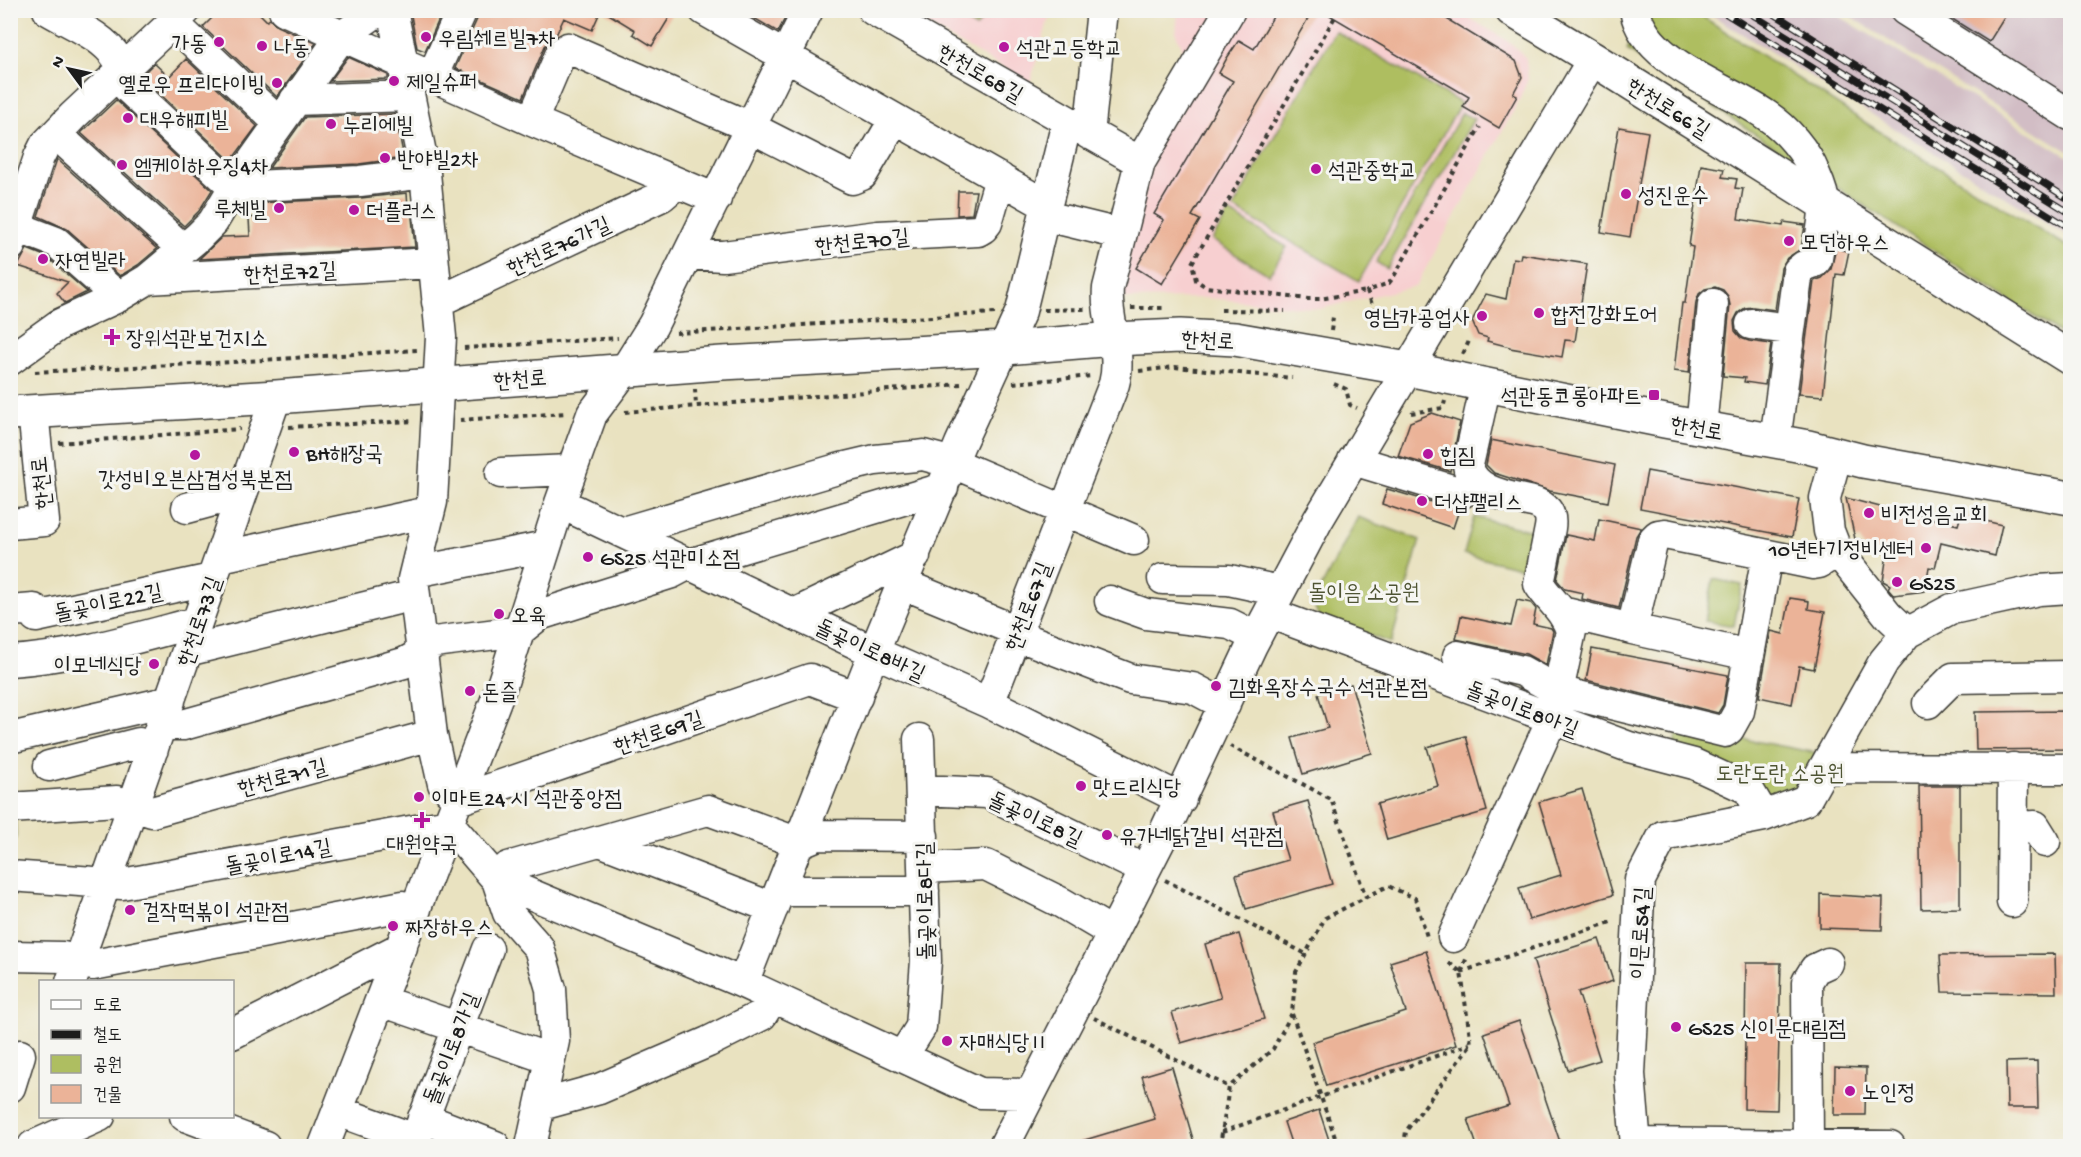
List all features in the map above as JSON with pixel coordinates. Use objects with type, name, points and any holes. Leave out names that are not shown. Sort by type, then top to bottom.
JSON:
[{"type":"main road","name":"한천로66길","points":[[1512,10],[2070,358]]},
{"type":"main road","name":"한천로","points":[[22,412],[276,397],[625,370],[1180,336],[1235,339],[1408,369],[1701,428],[2067,496]]},
{"type":"street","points":[[48,10],[102,41],[118,59],[124,84],[234,187],[360,181],[425,173]]},
{"type":"street","points":[[284,10],[532,121],[676,184],[716,199]]},
{"type":"street","points":[[10,360],[60,324],[118,297],[148,279],[213,222],[234,187],[341,37],[379,10]]},
{"type":"street","points":[[392,10],[405,65],[408,96],[425,173],[441,338],[432,502],[414,583],[432,735],[443,784],[454,812],[497,880],[508,913],[539,948],[551,989],[554,1041],[531,1146]]},
{"type":"street","points":[[432,77],[462,10]]},
{"type":"street","points":[[705,10],[1039,201],[1050,217],[1120,234]]},
{"type":"street","points":[[324,1146],[503,681],[560,502],[594,411],[625,370],[653,325],[808,10]]},
{"type":"street","name":"한천로68길","points":[[873,10],[1140,162]]},
{"type":"street","points":[[743,983],[874,652],[948,475],[1022,311],[1045,210],[1078,128],[1102,10]]},
{"type":"street","points":[[1114,339],[1107,298],[1120,234],[1140,162],[1230,10]]},
{"type":"street","points":[[1635,10],[1637,21],[1644,34],[1662,52],[1687,71],[1768,116],[1787,133],[1812,166],[1825,204],[1817,259],[1798,271],[1775,441]]},
{"type":"street","points":[[1905,10],[2070,115]]},
{"type":"street","points":[[118,297],[56,242],[14,236],[39,157],[45,145],[180,17],[287,112],[408,96]]},
{"type":"street","points":[[532,121],[561,53],[568,48],[750,127],[852,179],[862,175],[895,119]]},
{"type":"street","points":[[1004,1146],[1181,799],[1268,614],[1317,520],[1593,59]]},
{"type":"street","points":[[56,134],[183,249]]},
{"type":"street","name":"한천로70길","points":[[688,254],[723,256],[878,236],[978,231],[987,223],[1000,178]]},
{"type":"street","name":"한천로76가길","points":[[437,302],[662,196],[676,184]]},
{"type":"street","name":"한천로72길","points":[[148,279],[432,263]]},
{"type":"street","points":[[1701,428],[1713,304]]},
{"type":"street","points":[[1751,324],[1790,329]]},
{"type":"street","name":"한천로67길","points":[[989,703],[1117,374],[1114,339]]},
{"type":"street","points":[[1443,948],[1555,705],[1571,631],[1569,623],[1540,587],[1538,580],[1550,528],[1551,519],[1548,511],[1536,503],[1490,490],[1474,481],[1469,474],[1468,465],[1486,384]]},
{"type":"street","name":"한천로73길","points":[[75,971],[276,397]]},
{"type":"street","name":"한천로","points":[[10,524],[44,521],[37,445],[22,412]]},
{"type":"street","points":[[1837,454],[1825,498],[1829,531],[1838,551],[1888,615],[1907,633],[1952,609],[2039,590],[2070,588]]},
{"type":"street","points":[[622,532],[841,468],[875,460],[923,455],[948,475],[1065,509],[1134,540]]},
{"type":"street","points":[[1353,460],[1462,493]]},
{"type":"street","points":[[501,473],[571,470]]},
{"type":"street","points":[[10,738],[194,722],[404,663],[434,642],[519,631],[539,615],[672,573],[689,564],[948,475]]},
{"type":"street","points":[[187,508],[242,493]]},
{"type":"street","name":"돌곶이로8바길","points":[[560,502],[874,652],[989,703],[1181,799]]},
{"type":"street","points":[[216,568],[429,512]]},
{"type":"street","points":[[1632,629],[1653,540],[1658,535],[1665,534],[1813,564],[1819,563],[1838,551]]},
{"type":"street","points":[[1556,606],[1563,541]]},
{"type":"street","points":[[187,651],[546,546]]},
{"type":"street","points":[[794,614],[915,555]]},
{"type":"street","points":[[1458,656],[1522,671],[1555,705],[1725,732],[1739,711],[1767,555]]},
{"type":"street","name":"돌곶이로22길","points":[[23,614],[216,568]]},
{"type":"street","points":[[1163,579],[1229,580],[1268,614]]},
{"type":"street","points":[[903,584],[1017,631],[1027,639],[1130,679],[1193,688],[1225,705]]},
{"type":"street","points":[[1110,601],[1146,614],[1230,624],[1268,614]]},
{"type":"street","points":[[1556,606],[1632,629],[1749,655]]},
{"type":"street","points":[[23,614],[45,657]]},
{"type":"street","name":"돌곶이로8아길","points":[[1268,614],[1555,705],[1629,747],[1695,764],[1748,789],[1764,816]]},
{"type":"street","points":[[1666,620],[1698,627],[1702,634],[1700,644]]},
{"type":"street","name":"돌곶이로22길","points":[[10,661],[90,650],[197,622]]},
{"type":"street","name":"이문로54길","points":[[1636,1145],[1630,1074],[1640,879],[1663,836],[1764,816],[1806,800],[1884,661],[1907,633]]},
{"type":"street","points":[[1928,703],[1953,678],[2070,676]]},
{"type":"street","name":"한천로69길","points":[[454,812],[810,679],[856,697]]},
{"type":"street","points":[[49,766],[139,743],[161,724]]},
{"type":"street","name":"한천로71길","points":[[133,804],[152,812],[432,735]]},
{"type":"street","name":"돌곶이로8다길","points":[[902,1057],[921,1027],[926,961],[919,739]]},
{"type":"street","points":[[1824,768],[2070,769]]},
{"type":"street","points":[[2012,902],[2013,768]]},
{"type":"street","name":"돌곶이로8길","points":[[921,790],[987,793],[1145,870]]},
{"type":"street","points":[[10,808],[117,801],[133,804]]},
{"type":"street","points":[[497,880],[508,867],[708,810],[799,843],[818,835],[923,836]]},
{"type":"street","name":"돌곶이로14길","points":[[106,882],[123,884],[454,812]]},
{"type":"street","points":[[2013,827],[2035,826],[2045,842]]},
{"type":"street","points":[[600,841],[776,899],[924,880],[986,865],[1062,903],[1113,933]]},
{"type":"street","points":[[10,876],[106,882]]},
{"type":"street","points":[[497,880],[743,983],[980,1093],[1030,1094]]},
{"type":"street","points":[[10,956],[63,957],[75,971],[93,965],[403,906],[416,909]]},
{"type":"street","points":[[234,1033],[402,947]]},
{"type":"street","name":"돌곶이로8가길","points":[[417,1135],[488,949]]},
{"type":"street","points":[[1808,1146],[1807,982],[1815,969],[1828,963]]},
{"type":"street","points":[[541,1105],[599,1089],[708,1042],[762,1016],[773,997]]},
{"type":"street","points":[[381,1001],[550,1059]]},
{"type":"street","points":[[10,1086],[24,1056]]},
{"type":"street","points":[[338,1112],[417,1135],[495,1146]]},
{"type":"street","points":[[33,1146],[96,1118]]},
{"type":"street","points":[[190,1118],[266,1146]]},
{"type":"street","points":[[1636,1145],[1890,1146]]},
{"type":"path","points":[[1339,10],[1192,263],[1196,280],[1206,287],[1308,299],[1367,291],[1389,283],[1480,127]]},
{"type":"path","points":[[1367,291],[1378,320]]},
{"type":"path","points":[[37,445],[265,428],[436,419],[462,420],[594,411],[613,413],[972,383],[989,385],[1175,367],[1300,378]]},
{"type":"path","points":[[1211,736],[1331,799],[1366,897]]},
{"type":"path","points":[[1145,870],[1306,954]]},
{"type":"path","points":[[1220,1146],[1229,1087],[1273,1049],[1292,1013],[1296,972],[1325,918],[1388,886],[1415,898],[1443,948],[1461,972],[1471,1044],[1406,1131],[1404,1146]]},
{"type":"path","points":[[1461,972],[1637,913]]},
{"type":"path","points":[[1075,1008],[1229,1087]]},
{"type":"path","points":[[1292,1013],[1338,1146]]},
{"type":"path","points":[[1222,1132],[1471,1044]]},
{"type":"shaded area","name":"석관고등학교","points":[[902,11],[1051,11],[1030,83]]},
{"type":"shaded area","name":"석관중학교","points":[[1178,11],[1458,11],[1511,43],[1526,58],[1528,79],[1518,103],[1416,286],[1319,309],[1207,298],[1120,299],[1133,235],[1182,47],[1176,34]]},
{"type":"shaded area","points":[[1705,11],[1831,11],[2070,158],[2070,237]]},
{"type":"shaded area","points":[[1841,11],[2070,11],[2070,152]]},
{"type":"green space","points":[[988,10],[976,28],[948,11]]},
{"type":"green space","points":[[1643,11],[1694,11],[1869,125],[2070,248],[2070,340],[1627,50]]},
{"type":"green space","points":[[1335,31],[1461,103],[1359,281],[1233,208]]},
{"type":"green space","points":[[1462,113],[1474,119],[1387,269],[1376,262]]},
{"type":"green space","points":[[1229,212],[1287,247],[1269,275],[1212,240]]},
{"type":"green space","name":"돌이음 소공원","points":[[1358,517],[1420,540],[1391,643],[1319,618],[1313,603]]},
{"type":"green space","points":[[1474,517],[1533,531],[1524,569],[1464,554]]},
{"type":"green space","points":[[1713,579],[1742,585],[1734,626],[1705,621]]},
{"type":"green space","name":"도란도란 소공원","points":[[1678,727],[1818,753],[1798,792],[1768,803],[1674,746]]},
{"type":"green space","points":[[12,743],[16,838],[11,838],[10,744]]},
{"type":"building","points":[[220,10],[256,10],[267,21],[270,19],[277,26],[295,34],[301,40],[304,38],[316,43],[277,97],[203,27]]},
{"type":"building","points":[[410,10],[443,10],[425,51],[417,48]]},
{"type":"building","points":[[479,10],[601,10],[592,30],[564,18],[556,35],[545,46],[523,98],[455,68]]},
{"type":"building","points":[[602,10],[674,10],[652,46],[633,34],[635,30]]},
{"type":"building","points":[[740,10],[780,10],[787,14],[778,32]]},
{"type":"building","points":[[1277,10],[1313,10],[1192,216],[1200,220],[1162,284],[1136,268],[1164,220],[1154,214],[1233,81],[1219,73],[1227,58],[1239,40],[1254,49]]},
{"type":"building","points":[[1321,10],[1432,10],[1516,61],[1522,77],[1513,94],[1517,96],[1499,128],[1463,107],[1469,97]]},
{"type":"building","points":[[1938,10],[2009,10],[1989,42]]},
{"type":"building","points":[[348,57],[388,75],[388,79],[330,81]]},
{"type":"building","points":[[186,59],[257,126],[231,161],[141,76],[154,63],[169,77]]},
{"type":"building","points":[[116,100],[212,190],[199,211],[184,226],[81,133]]},
{"type":"building","points":[[395,114],[404,158],[359,164],[269,168],[305,117]]},
{"type":"building","points":[[1619,127],[1648,132],[1630,237],[1601,232]]},
{"type":"building","points":[[57,159],[157,249],[120,276],[67,229],[38,216]]},
{"type":"building","points":[[1701,165],[1724,169],[1722,177],[1737,179],[1735,188],[1743,189],[1738,219],[1783,226],[1784,222],[1805,225],[1801,249],[1787,258],[1781,268],[1775,310],[1745,308],[1738,313],[1734,321],[1735,331],[1741,338],[1771,344],[1765,385],[1744,382],[1745,378],[1723,376],[1730,305],[1728,296],[1723,290],[1715,287],[1705,289],[1699,294],[1696,302],[1689,373],[1674,371],[1682,303],[1685,303],[1693,247],[1689,246]]},
{"type":"building","points":[[958,191],[976,191],[972,214],[957,215]]},
{"type":"building","points":[[407,193],[415,247],[199,259],[222,237],[250,236],[249,218],[256,217],[255,203],[361,198]]},
{"type":"building","points":[[1838,240],[1844,241],[1842,250],[1849,251],[1844,275],[1836,274],[1823,396],[1799,394],[1814,281],[1822,278],[1831,269]]},
{"type":"building","points":[[27,249],[47,257],[87,292],[65,303],[57,293],[68,282],[18,266]]},
{"type":"building","points":[[1521,254],[1587,264],[1575,341],[1565,340],[1562,357],[1510,348],[1487,341],[1488,338],[1478,335],[1472,321],[1486,294],[1506,299],[1513,258],[1520,259]]},
{"type":"building","points":[[1432,413],[1460,422],[1450,471],[1398,456],[1410,422]]},
{"type":"building","points":[[1491,440],[1615,465],[1608,502],[1550,491],[1494,473],[1486,465]]},
{"type":"building","points":[[1647,471],[1799,499],[1792,537],[1640,508]]},
{"type":"building","points":[[1387,489],[1459,510],[1453,528],[1382,504]]},
{"type":"building","points":[[1846,498],[1958,525],[1961,515],[2002,525],[1995,556],[1941,543],[1935,568],[1929,567],[1925,591],[1894,595],[1888,588],[1890,585],[1883,581],[1887,554],[1863,547],[1860,540],[1855,539]]},
{"type":"building","points":[[1599,519],[1641,528],[1636,536],[1619,608],[1582,599],[1583,593],[1565,589],[1557,580],[1566,535],[1595,541]]},
{"type":"building","points":[[1790,598],[1809,601],[1808,609],[1825,612],[1814,669],[1799,666],[1792,704],[1759,697],[1771,631],[1783,634]]},
{"type":"building","points":[[1517,600],[1531,603],[1536,609],[1533,624],[1551,628],[1553,631],[1546,665],[1526,654],[1456,639],[1461,616],[1511,626]]},
{"type":"building","points":[[1592,649],[1728,675],[1723,705],[1718,713],[1586,680]]},
{"type":"building","points":[[1351,684],[1372,753],[1303,774],[1292,738],[1328,728],[1318,694]]},
{"type":"building","points":[[2070,711],[2070,749],[1976,750],[1975,712]]},
{"type":"building","points":[[1466,736],[1487,811],[1387,840],[1377,804],[1438,786],[1427,747]]},
{"type":"building","points":[[1919,786],[1960,786],[1960,908],[1921,909]]},
{"type":"building","points":[[1582,789],[1613,895],[1529,920],[1519,888],[1561,875],[1539,802]]},
{"type":"building","points":[[1308,801],[1332,884],[1246,909],[1236,875],[1288,860],[1273,811]]},
{"type":"building","points":[[1820,894],[1883,898],[1882,930],[1820,928]]},
{"type":"building","points":[[1239,934],[1264,1019],[1181,1043],[1172,1012],[1221,998],[1205,944]]},
{"type":"building","points":[[1599,939],[1613,981],[1578,992],[1600,1060],[1568,1070],[1533,960]]},
{"type":"building","points":[[1426,951],[1456,1045],[1326,1086],[1312,1042],[1406,1012],[1390,962]]},
{"type":"building","points":[[2055,954],[2056,993],[1942,992],[1940,955]]},
{"type":"building","points":[[1746,963],[1781,963],[1777,1110],[1744,1109]]},
{"type":"building","points":[[1519,1021],[1560,1142],[1546,1146],[1477,1146],[1468,1119],[1509,1106],[1484,1033]]},
{"type":"building","points":[[2037,1061],[2038,1108],[2007,1108],[2006,1062]]},
{"type":"building","points":[[1172,1067],[1195,1146],[1079,1146],[1078,1142],[1155,1119],[1142,1076]]},
{"type":"building","name":"노인정","points":[[1835,1067],[1866,1068],[1865,1115],[1834,1115]]},
{"type":"building","points":[[1319,1110],[1331,1146],[1292,1146],[1284,1122]]},
{"type":"railway","points":[[1720,10],[2070,228]]},
{"type":"railway","points":[[1745,10],[2070,213]]},
{"type":"railway","points":[[1768,10],[2070,200]]},
{"type":"place","name":"우림쉐르빌7차","points":[[426,37]]},
{"type":"place","name":"가동","points":[[219,42]]},
{"type":"place","name":"나동","points":[[262,46]]},
{"type":"place","name":"석관고등학교","points":[[1004,47]]},
{"type":"place","name":"제일슈퍼","points":[[394,81]]},
{"type":"place","name":"옐로우 프리다이빙","points":[[277,83]]},
{"type":"place","name":"대우해피빌","points":[[128,118]]},
{"type":"place","name":"누리에빌","points":[[331,124]]},
{"type":"place","name":"반야빌2차","points":[[385,158]]},
{"type":"place","name":"엠케이하우징4차","points":[[122,165]]},
{"type":"place","name":"석관중학교","points":[[1316,169]]},
{"type":"place","name":"성진운수","points":[[1626,194]]},
{"type":"place","name":"루체빌","points":[[279,208]]},
{"type":"place","name":"더플러스","points":[[354,210]]},
{"type":"place","name":"모던하우스","points":[[1789,241]]},
{"type":"place","name":"자연빌라","points":[[43,259]]},
{"type":"place","name":"합전강화도어","points":[[1539,313]]},
{"type":"place","name":"영남카공업사","points":[[1482,316]]},
{"type":"place","name":"장위석관보건지소","points":[[112,337]]},
{"type":"place","name":"석관동코롱아파트","points":[[1654,395]]},
{"type":"place","name":"BH해장국","points":[[294,452]]},
{"type":"place","name":"힙짐","points":[[1428,454]]},
{"type":"place","name":"갓성비오븐삼겹성북본점","points":[[195,455]]},
{"type":"place","name":"더샵팰리스","points":[[1422,501]]},
{"type":"place","name":"비전성음교회","points":[[1869,513]]},
{"type":"place","name":"10년타기정비센터","points":[[1926,548]]},
{"type":"place","name":"GS25 석관미소점","points":[[588,557]]},
{"type":"place","name":"GS25","points":[[1897,582]]},
{"type":"place","name":"오육","points":[[499,614]]},
{"type":"place","name":"이모네식당","points":[[154,664]]},
{"type":"place","name":"김화옥장수국수 석관본점","points":[[1216,686]]},
{"type":"place","name":"돈즐","points":[[470,691]]},
{"type":"place","name":"맛드리식당","points":[[1081,786]]},
{"type":"place","name":"이마트24 시 석관중앙점","points":[[419,797]]},
{"type":"place","name":"대원약국","points":[[422,820]]},
{"type":"place","name":"유가네닭갈비 석관점","points":[[1107,835]]},
{"type":"place","name":"걸작떡볶이 석관점","points":[[130,910]]},
{"type":"place","name":"짜장하우스","points":[[393,926]]},
{"type":"place","name":"GS25 신이문대림점","points":[[1676,1027]]},
{"type":"place","name":"자매식당Ⅱ","points":[[947,1041]]},
{"type":"place","name":"노인정","points":[[1850,1091]]}]
